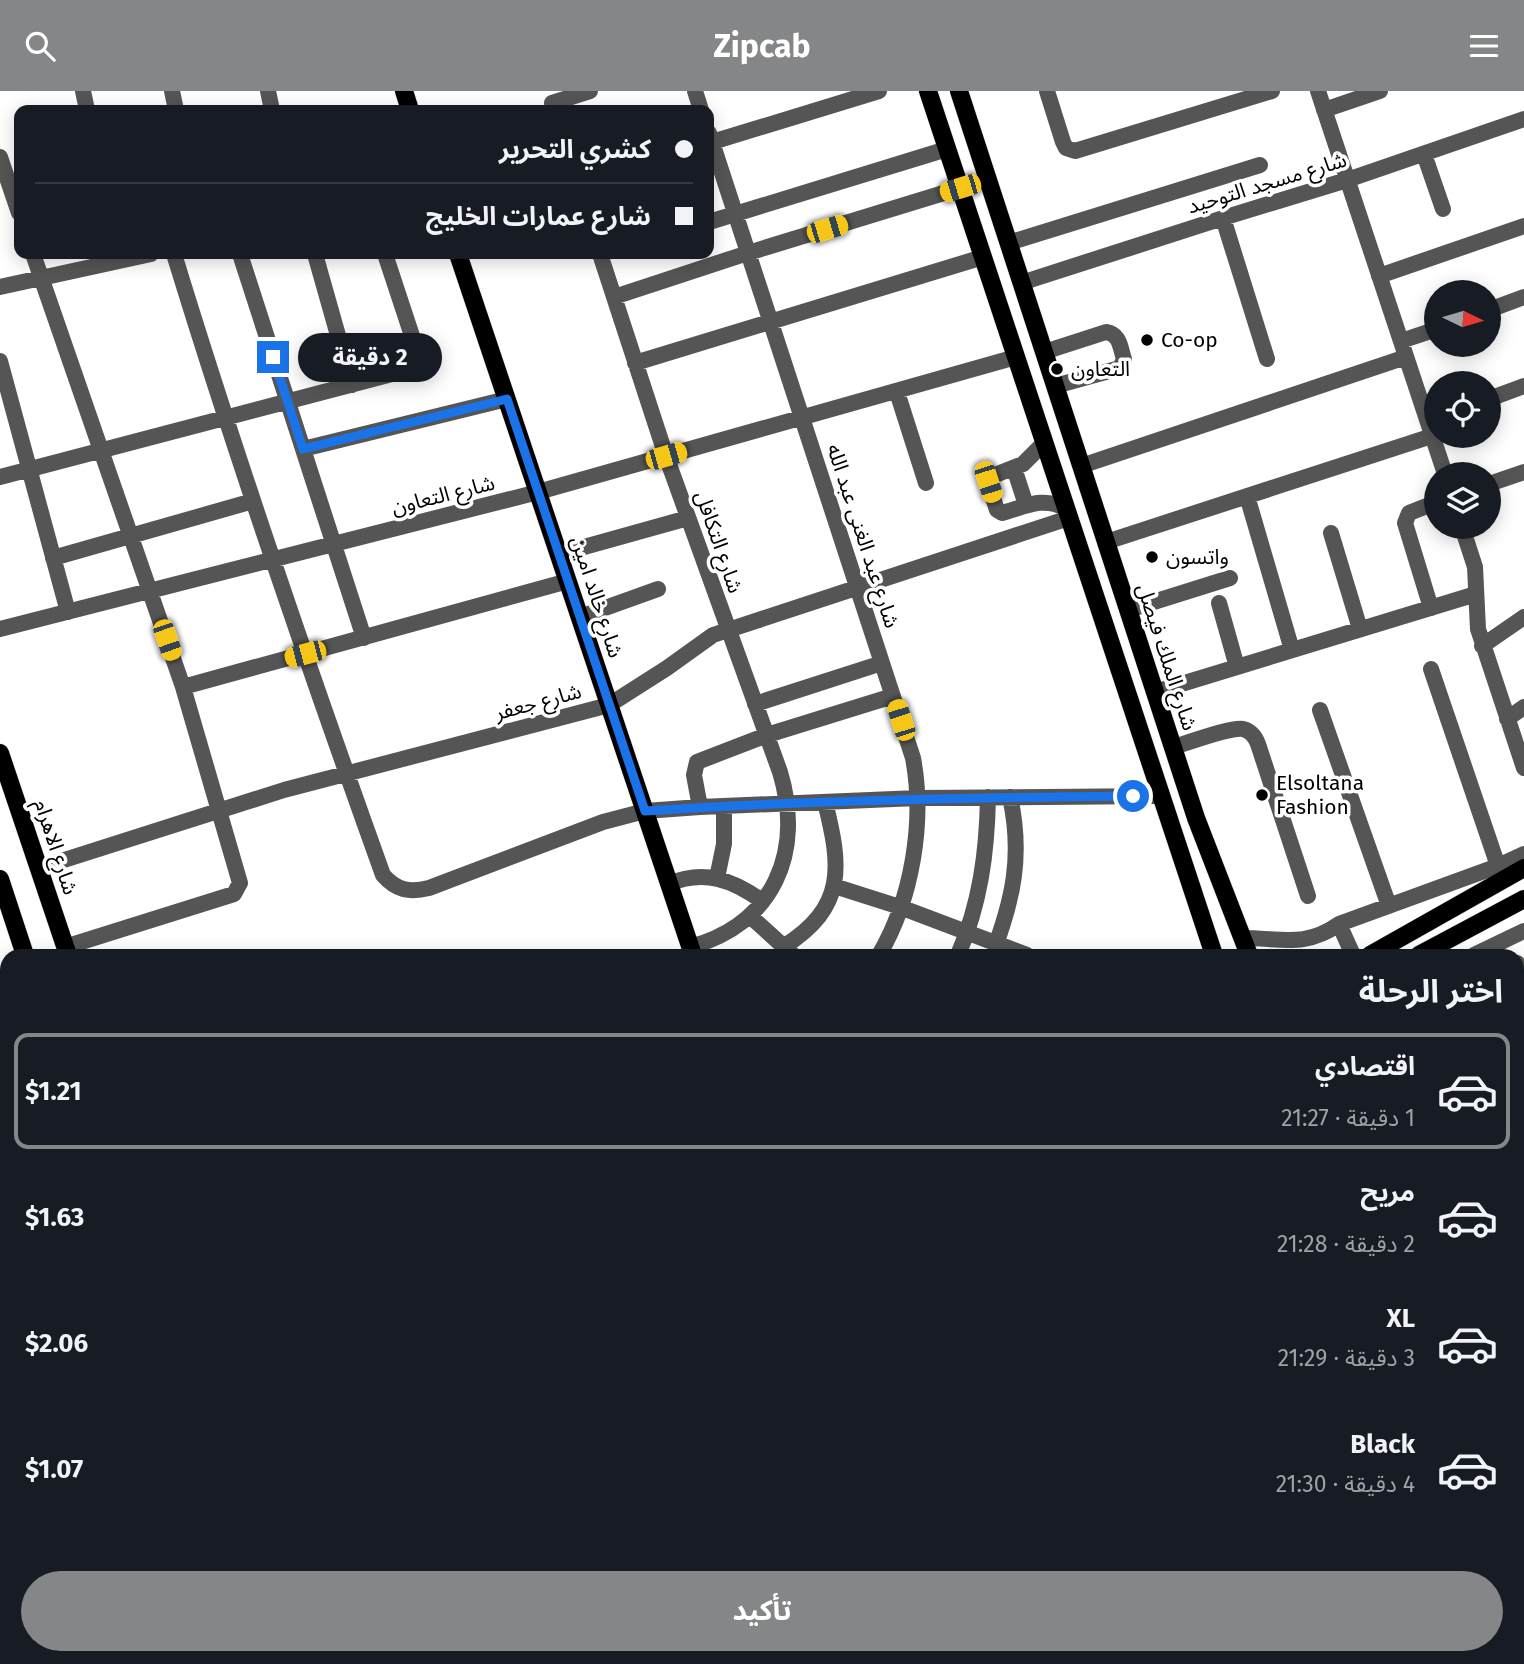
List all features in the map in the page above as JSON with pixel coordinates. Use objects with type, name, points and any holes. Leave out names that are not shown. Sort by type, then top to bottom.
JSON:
[{"type":"main road","points":[[928,91],[1212,949]]},
{"type":"main road","name":"شارع الملك فيصل","points":[[959,91],[1196,818],[1246,947]]},
{"type":"main road","name":"شارع خالد امين","points":[[460,259],[690,949]]},
{"type":"main road","name":"شارع الاهرام","points":[[0,753],[65,949]]},
{"type":"main road","points":[[1160,796],[1175,795],[1185,784]]},
{"type":"main road","points":[[1171,827],[1181,815],[1196,818]]},
{"type":"main road","points":[[1381,949],[1524,869]]},
{"type":"main road","points":[[0,879],[23,949]]},
{"type":"main road","points":[[1430,949],[1524,899]]},
{"type":"street","points":[[552,101],[590,91]]},
{"type":"street","points":[[714,138],[879,91]]},
{"type":"street","points":[[1047,91],[1063,142],[1066,148],[1074,151],[1272,91]]},
{"type":"street","points":[[1318,91],[1424,405]]},
{"type":"street","points":[[1324,110],[1380,91]]},
{"type":"street","name":"شارع مسجد التوحيد","points":[[1021,283],[1347,180],[1524,119]]},
{"type":"street","points":[[714,220],[947,149]]},
{"type":"street","name":"شارع عبد الغنى عبد الله","points":[[714,151],[913,758],[918,798],[912,853],[900,907],[882,949]]},
{"type":"street","points":[[1424,154],[1443,209]]},
{"type":"street","points":[[0,157],[14,198]]},
{"type":"street","points":[[1008,243],[1260,165]]},
{"type":"street","points":[[614,297],[960,188]]},
{"type":"street","points":[[1223,218],[1267,359]]},
{"type":"street","points":[[1379,276],[1524,226]]},
{"type":"street","points":[[635,363],[982,257]]},
{"type":"street","points":[[35,259],[183,687],[240,883],[237,892],[72,949]]},
{"type":"street","points":[[0,287],[116,259]]},
{"type":"street","points":[[176,259],[225,419],[346,772],[383,875],[395,887],[409,891],[429,888],[603,823],[645,811],[918,798],[1160,796]]},
{"type":"street","points":[[242,259],[364,638]]},
{"type":"street","points":[[316,259],[352,385]]},
{"type":"street","points":[[0,477],[411,369],[418,359],[387,259]]},
{"type":"street","name":"شارع التكافل","points":[[603,259],[666,456],[780,772],[788,803],[790,833],[786,852],[780,871],[762,901],[750,916],[726,933],[695,949]]},
{"type":"street","points":[[1502,305],[1524,297]]},
{"type":"street","points":[[1044,352],[1106,332],[1113,334],[1118,340],[1124,359],[1120,368],[1055,386]]},
{"type":"street","points":[[1081,466],[1403,349],[1424,337]]},
{"type":"street","name":"شارع التعاون","points":[[0,629],[538,492],[1016,357]]},
{"type":"street","points":[[0,361],[68,612]]},
{"type":"street","points":[[1501,395],[1524,386]]},
{"type":"street","points":[[897,392],[926,483]]},
{"type":"street","points":[[303,449],[507,399]]},
{"type":"street","points":[[1106,542],[1247,496],[1424,429]]},
{"type":"street","points":[[1044,443],[1031,458],[1014,468],[992,475],[988,482],[999,512],[1046,501],[1067,513]]},
{"type":"street","points":[[1014,468],[1026,505]]},
{"type":"street","points":[[1501,480],[1524,472]]},
{"type":"street","points":[[1247,496],[1292,650]]},
{"type":"street","points":[[53,558],[253,501]]},
{"type":"street","points":[[1424,507],[1409,513],[1405,523],[1431,608]]},
{"type":"street","name":"شارع جعفر","points":[[39,868],[219,809],[346,772],[609,705],[667,669],[707,639],[727,629],[857,587],[1067,513]]},
{"type":"street","points":[[559,554],[688,519]]},
{"type":"street","points":[[1331,533],[1360,629]]},
{"type":"street","points":[[1466,539],[1475,568],[1476,612],[1482,646],[1524,768]]},
{"type":"street","points":[[1128,610],[1230,578]]},
{"type":"street","points":[[183,687],[568,581]]},
{"type":"street","points":[[580,617],[658,589]]},
{"type":"street","points":[[1155,692],[1476,594]]},
{"type":"street","points":[[1219,603],[1237,667]]},
{"type":"street","points":[[1482,646],[1524,617]]},
{"type":"street","points":[[755,704],[882,663]]},
{"type":"street","points":[[1431,669],[1498,866]]},
{"type":"street","points":[[700,807],[694,775],[697,762],[767,736],[893,697]]},
{"type":"street","points":[[1507,719],[1524,707]]},
{"type":"street","points":[[1320,710],[1389,906]]},
{"type":"street","points":[[1173,747],[1236,729],[1247,730],[1252,734],[1258,744],[1307,895]]},
{"type":"street","points":[[961,949],[978,899],[984,864],[988,797]]},
{"type":"street","points":[[995,949],[1012,895],[1016,870],[1017,845],[1010,797]]},
{"type":"street","points":[[790,949],[811,927],[828,901],[834,886],[836,846],[825,802]]},
{"type":"street","points":[[717,878],[724,844],[724,806]]},
{"type":"street","points":[[1246,947],[1324,935],[1339,924],[1498,866],[1524,853]]},
{"type":"street","points":[[669,884],[699,876],[717,878],[733,883],[762,901]]},
{"type":"street","points":[[834,886],[968,933],[993,949]]},
{"type":"street","points":[[750,916],[786,949]]},
{"type":"street","points":[[1339,924],[1350,949]]},
{"type":"street","points":[[1487,949],[1517,935]]},
{"type":"place","name":"Co-op","points":[[1147,340]]},
{"type":"place","name":"التعاون","points":[[1057,369]]},
{"type":"place","name":"واتسون","points":[[1152,557]]},
{"type":"place","name":"Elsoltana Fashion","points":[[1262,795]]},
{"type":"route","points":[[273,357],[303,449],[507,399],[645,811],[918,798],[1133,796]]}]
